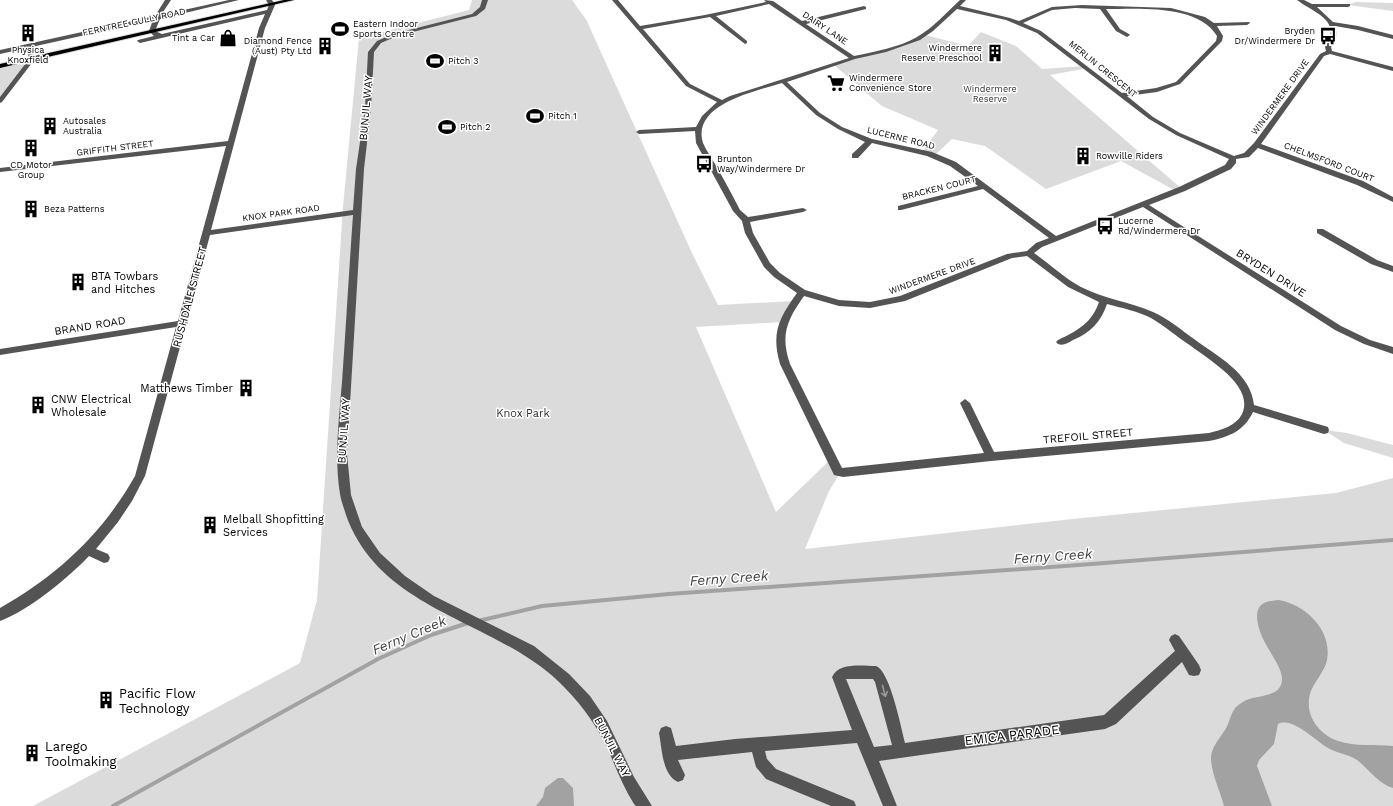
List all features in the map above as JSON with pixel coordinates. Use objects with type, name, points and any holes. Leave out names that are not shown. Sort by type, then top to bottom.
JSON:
[{"type":"main road","name":"FERNTREE GULLY ROAD","points":[[0,60],[31,56],[271,2],[290,0]]},
{"type":"main road","name":"FERNTREE GULLY ROAD","points":[[0,66],[31,56]]},
{"type":"street","points":[[152,29],[156,18],[168,0]]},
{"type":"street","name":"FERNTREE GULLY ROAD","points":[[0,52],[236,0]]},
{"type":"street","name":"BUNJIL WAY","points":[[485,0],[483,8],[474,14],[395,35],[379,42],[372,49],[358,212],[342,454],[343,485],[355,525],[373,553],[411,589],[506,638],[543,659],[583,699],[600,720],[634,792],[645,806]]},
{"type":"street","points":[[615,0],[688,84],[700,93],[721,102]]},
{"type":"street","points":[[639,132],[698,129],[707,114],[721,102],[744,92],[847,62],[853,58],[878,53],[918,39],[931,30],[963,0]]},
{"type":"street","points":[[1146,0],[1153,8]]},
{"type":"street","points":[[1300,0],[1312,6],[1332,24],[1358,28],[1393,37]]},
{"type":"street","points":[[639,28],[712,16],[769,1]]},
{"type":"street","name":"DAIRY LANE","points":[[769,1],[853,58]]},
{"type":"street","name":"RUSHDALE STREET","points":[[0,615],[47,584],[87,550],[124,505],[140,476],[231,143],[257,24],[270,11],[271,2]]},
{"type":"street","points":[[1312,6],[1348,4]]},
{"type":"street","name":"MERLIN CRESCENT","points":[[956,7],[1020,23],[1051,40],[1164,127],[1233,158]]},
{"type":"street","points":[[1102,7],[1118,30],[1127,35]]},
{"type":"street","points":[[1020,23],[1054,8],[1102,7],[1153,8],[1186,13],[1213,25],[1247,23]]},
{"type":"street","points":[[801,23],[864,8]]},
{"type":"street","name":"FERNTREE GULLY ROAD","points":[[140,41],[270,11]]},
{"type":"street","points":[[712,16],[745,42]]},
{"type":"street","points":[[223,22],[257,24]]},
{"type":"street","name":"WINDERMERE DRIVE","points":[[698,129],[702,146],[738,213],[746,220],[747,230],[770,269],[802,292],[818,298],[850,304],[870,305],[891,302],[912,296],[1010,256],[1029,253],[1036,246],[1214,174],[1230,165],[1233,158],[1246,155],[1257,145],[1274,124],[1322,55],[1329,52],[1328,47],[1335,35],[1332,24]]},
{"type":"street","points":[[1121,95],[1163,89],[1182,80],[1219,41],[1220,34],[1213,25]]},
{"type":"street","name":"FERNTREE GULLY ROAD","points":[[152,29],[156,35],[163,36]]},
{"type":"street","points":[[1329,52],[1393,69]]},
{"type":"street","points":[[0,101],[31,56]]},
{"type":"street","name":"LUCERNE ROAD","points":[[783,81],[822,117],[840,128],[870,141],[929,154],[943,159],[1055,239]]},
{"type":"street","points":[[855,156],[870,141]]},
{"type":"street","name":"GRIFFITH STREET","points":[[0,170],[231,143]]},
{"type":"street","name":"CHELMSFORD COURT","points":[[1257,145],[1360,183],[1393,200]]},
{"type":"street","name":"BRACKEN COURT","points":[[900,208],[983,187]]},
{"type":"street","name":"BRYDEN DRIVE","points":[[1143,204],[1338,328],[1367,342],[1393,351]]},
{"type":"street","points":[[746,220],[803,210]]},
{"type":"street","name":"KNOX PARK ROAD","points":[[207,233],[358,212]]},
{"type":"street","points":[[1320,231],[1374,262],[1393,269]]},
{"type":"street","points":[[1029,253],[1079,290],[1104,301],[1137,309],[1153,315],[1168,324],[1231,371],[1244,389],[1250,407],[1324,430]]},
{"type":"street","name":"TREFOIL STREET","points":[[802,292],[783,319],[780,332],[781,350],[785,364],[838,472],[844,473],[1219,435],[1237,428],[1249,413],[1250,407]]},
{"type":"street","points":[[1061,342],[1092,325],[1101,312],[1104,301]]},
{"type":"street","name":"BRAND ROAD","points":[[0,352],[183,323]]},
{"type":"street","points":[[965,403],[991,457]]},
{"type":"street","points":[[87,550],[104,558]]},
{"type":"street","name":"EMICA PARADE","points":[[870,755],[900,749],[1105,722],[1135,698],[1179,646],[1194,670]]},
{"type":"street","points":[[890,806],[839,681],[839,677],[844,673],[872,672],[880,675],[900,749]]},
{"type":"street","points":[[666,733],[673,768],[678,776]]},
{"type":"street","points":[[671,754],[757,744],[861,736]]},
{"type":"street","points":[[757,744],[762,762],[771,774],[848,806]]},
{"type":"green space","name":"Knox Park","points":[[472,0],[572,0],[587,21],[692,253],[718,305],[795,301],[782,322],[696,327],[776,512],[832,458],[840,473],[829,491],[805,549],[1072,519],[1336,493],[1393,478],[1393,806],[33,806],[300,663],[317,600],[343,207],[359,38],[469,10]]},
{"type":"green space","points":[[1356,2],[1393,3],[1393,11],[1348,5]]},
{"type":"green space","name":"Windermere Reserve","points":[[981,32],[1016,46],[1042,69],[1085,66],[1088,68],[1050,75],[1182,189],[1176,191],[1121,161],[1046,189],[985,146],[952,139],[934,156],[922,152],[938,130],[882,106],[834,65],[900,46],[925,35],[968,46]]},
{"type":"green space","points":[[32,59],[0,101],[0,66]]},
{"type":"green space","points":[[1324,430],[1347,433],[1393,445],[1393,458],[1344,443]]},
{"type":"shaded area","points":[[1279,600],[1289,603],[1309,614],[1322,631],[1326,642],[1328,653],[1326,664],[1311,691],[1309,699],[1310,714],[1318,728],[1330,738],[1345,743],[1393,746],[1393,788],[1378,780],[1357,760],[1328,748],[1304,730],[1290,723],[1284,722],[1278,724],[1274,744],[1259,760],[1257,766],[1272,806],[1224,806],[1213,771],[1211,759],[1213,749],[1226,728],[1236,707],[1248,700],[1272,693],[1280,686],[1282,680],[1279,666],[1261,634],[1257,615],[1259,607],[1264,603]]},
{"type":"shaded area","points":[[558,778],[563,778],[573,788],[574,806],[536,806],[543,797],[545,788]]},
{"type":"waterway","name":"Ferny Creek","points":[[478,621],[542,606],[669,594],[1079,565],[1393,540]]},
{"type":"waterway","name":"Ferny Creek","points":[[113,806],[378,659],[431,635],[468,623]]},
{"type":"place","name":"Eastern Indoor Sports Centre","points":[[340,29]]},
{"type":"place","name":"Physica Knoxfield","points":[[28,33]]},
{"type":"place","name":"Bryden Dr/Windermere Dr","points":[[1328,36]]},
{"type":"place","name":"Tint a Car","points":[[228,38]]},
{"type":"place","name":"Diamond Fence (Aust) Pty Ltd","points":[[325,46]]},
{"type":"place","name":"Windermere Reserve Preschool","points":[[995,53]]},
{"type":"place","name":"Pitch 3","points":[[435,61]]},
{"type":"place","name":"Windermere Convenience Store","points":[[836,83]]},
{"type":"place","name":"Pitch 1","points":[[535,116]]},
{"type":"place","name":"Autosales Australia","points":[[50,126]]},
{"type":"place","name":"Pitch 2","points":[[447,127]]},
{"type":"place","name":"CD Motor Group","points":[[31,148]]},
{"type":"place","name":"Rowville Riders","points":[[1083,156]]},
{"type":"place","name":"Brunton Way/Windermere Dr","points":[[704,164]]},
{"type":"place","name":"Beza Patterns","points":[[31,209]]},
{"type":"place","name":"Lucerne Rd/Windermere Dr","points":[[1105,226]]},
{"type":"place","name":"BTA Towbars and Hitches","points":[[78,282]]},
{"type":"place","name":"Matthews Timber","points":[[246,388]]},
{"type":"place","name":"CNW Electrical Wholesale","points":[[38,405]]},
{"type":"place","name":"Melball Shopfitting Services","points":[[210,525]]},
{"type":"place","name":"Pacific Flow Technology","points":[[106,700]]},
{"type":"place","name":"Larego Toolmaking","points":[[32,753]]}]
